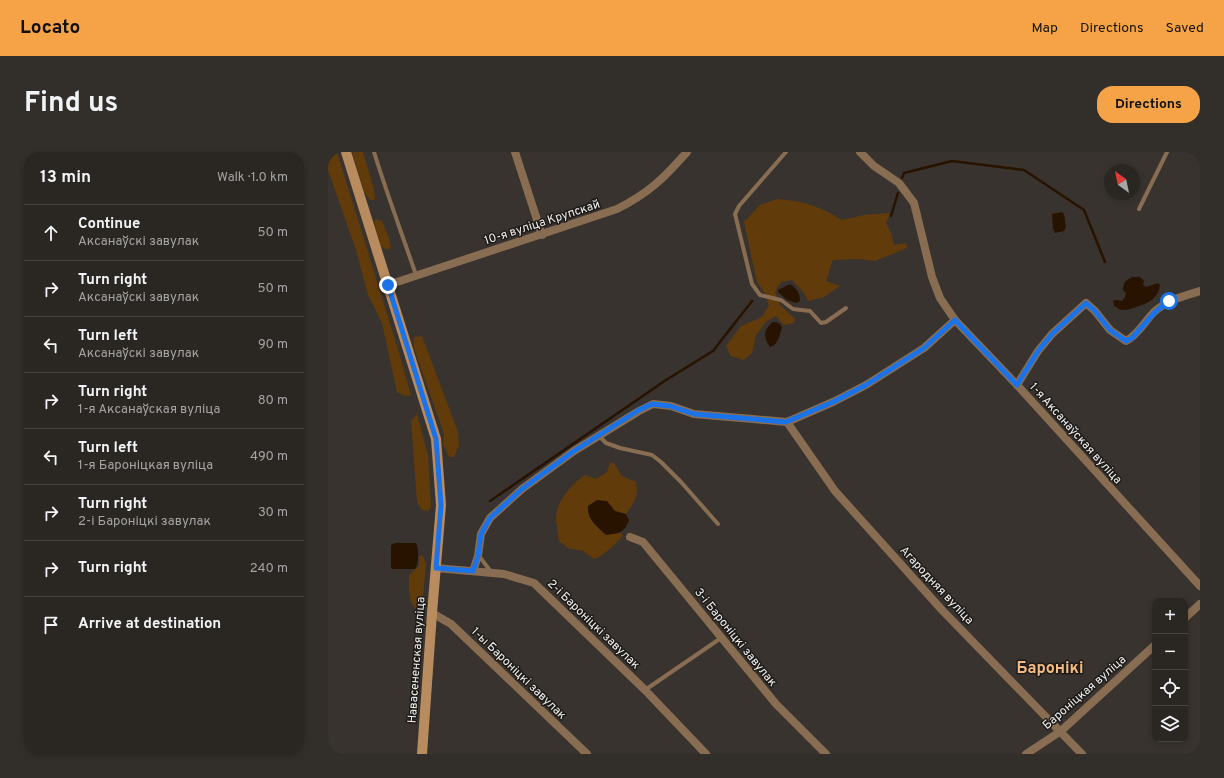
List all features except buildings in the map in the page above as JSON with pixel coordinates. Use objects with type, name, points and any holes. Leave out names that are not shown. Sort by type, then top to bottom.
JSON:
[{"type":"main road","name":"Навасененская вуліца","points":[[346,152],[436,439],[441,505],[422,754]]},
{"type":"street","points":[[516,152],[542,235]]},
{"type":"street","name":"10-я вуліца Крупскай","points":[[388,285],[617,209],[648,192],[666,176],[687,152]]},
{"type":"street","name":"1-я Аксанаўская вуліца","points":[[860,152],[874,166],[899,183],[914,203],[932,277],[940,298],[955,320],[1017,385],[1200,586]]},
{"type":"street","points":[[1017,385],[1038,351],[1052,334],[1086,303],[1095,311],[1110,330],[1126,341],[1132,338],[1155,312],[1169,301],[1200,291]]},
{"type":"street","points":[[473,571],[478,556],[481,534],[490,518],[522,489],[574,451],[639,410],[652,404],[670,406],[694,414],[786,422],[833,402],[866,385],[924,348],[955,320]]},
{"type":"street","name":"Агародняя вуліца","points":[[786,422],[834,492],[942,610],[1082,754]]},
{"type":"street","name":"3-і Бароніцкі завулак","points":[[630,537],[643,542],[776,704],[826,754]]},
{"type":"street","name":"2-і Бароніцкі завулак","points":[[436,568],[504,574],[534,583],[645,690],[706,754]]},
{"type":"street","points":[[1188,615],[1200,604]]},
{"type":"street","name":"1-ы Бароніцкі завулак","points":[[432,613],[451,624],[587,754]]},
{"type":"street","name":"Бароніцкая вуліца","points":[[1026,754],[1061,731],[1152,648]]},
{"type":"lane","points":[[374,152],[388,198],[417,276]]},
{"type":"lane","points":[[786,152],[739,206],[735,214],[752,284],[760,296],[781,300],[793,309],[810,311],[821,323],[826,322],[846,308]]},
{"type":"lane","points":[[1139,209],[1167,152]]},
{"type":"lane","points":[[599,436],[606,443],[620,448],[652,455],[681,482],[718,524]]},
{"type":"lane","points":[[478,556],[492,573]]},
{"type":"lane","points":[[645,690],[721,638]]},
{"type":"shaded area","points":[[328,152],[337,152],[411,395],[405,396],[397,392],[382,323],[368,295],[356,250],[328,170]]},
{"type":"shaded area","points":[[352,152],[363,152],[374,189],[375,200],[370,200],[364,192]]},
{"type":"shaded area","points":[[777,199],[811,205],[842,220],[864,215],[890,213],[886,223],[891,233],[894,245],[906,243],[907,248],[875,261],[859,259],[833,260],[826,281],[840,286],[824,297],[808,301],[804,293],[792,280],[781,282],[775,292],[780,305],[795,319],[794,323],[784,325],[776,316],[767,321],[756,335],[752,353],[744,360],[731,356],[726,346],[741,326],[762,317],[769,305],[764,292],[757,282],[744,222],[760,205]]},
{"type":"shaded area","points":[[1062,212],[1064,214],[1066,227],[1064,231],[1055,233],[1053,229],[1052,214]]},
{"type":"shaded area","points":[[376,219],[382,221],[389,238],[391,248],[386,250],[381,246],[374,223]]},
{"type":"shaded area","points":[[1132,277],[1140,277],[1144,281],[1143,285],[1146,287],[1158,283],[1160,285],[1158,293],[1153,299],[1146,303],[1129,309],[1120,310],[1114,306],[1113,301],[1122,301],[1126,293],[1123,290],[1124,284]]},
{"type":"shaded area","points":[[790,284],[799,293],[800,301],[796,303],[787,300],[778,292],[778,290]]},
{"type":"shaded area","points":[[773,322],[780,324],[782,328],[777,342],[770,347],[766,340],[765,334],[767,328]]},
{"type":"shaded area","points":[[422,336],[458,432],[459,445],[454,457],[449,457],[443,444],[444,434],[414,348],[414,337]]},
{"type":"shaded area","points":[[417,414],[428,456],[431,507],[428,511],[422,510],[417,502],[411,421]]},
{"type":"shaded area","points":[[610,463],[614,463],[622,476],[636,482],[637,492],[633,503],[626,514],[615,511],[606,534],[620,533],[623,535],[610,549],[594,559],[583,551],[568,548],[559,541],[556,516],[557,510],[566,492],[575,483],[585,475],[596,479],[607,472]]},
{"type":"shaded area","points":[[597,500],[607,501],[615,511],[626,514],[629,520],[623,530],[618,533],[606,535],[596,525],[589,515],[588,506]]},
{"type":"shaded area","points":[[395,543],[416,543],[418,556],[415,569],[391,568],[391,545]]},
{"type":"shaded area","points":[[422,555],[426,563],[422,609],[416,609],[411,602],[409,575],[419,566],[419,556]]},
{"type":"waterway","points":[[902,178],[904,173],[952,161],[1024,170],[1084,210],[1105,262]]},
{"type":"waterway","points":[[891,216],[898,193]]},
{"type":"waterway","points":[[490,501],[666,380],[713,351],[752,301]]},
{"type":"district","name":"Баронікі","points":[[1050,667]]},
{"type":"route","points":[[388,285],[436,439],[441,505],[436,568],[473,571],[478,556],[481,534],[490,518],[522,489],[574,451],[639,410],[652,404],[670,406],[694,414],[786,422],[833,402],[866,385],[924,348],[955,320],[1017,385],[1038,351],[1052,334],[1086,303],[1095,311],[1110,330],[1126,341],[1132,338],[1155,312],[1169,301]]}]
